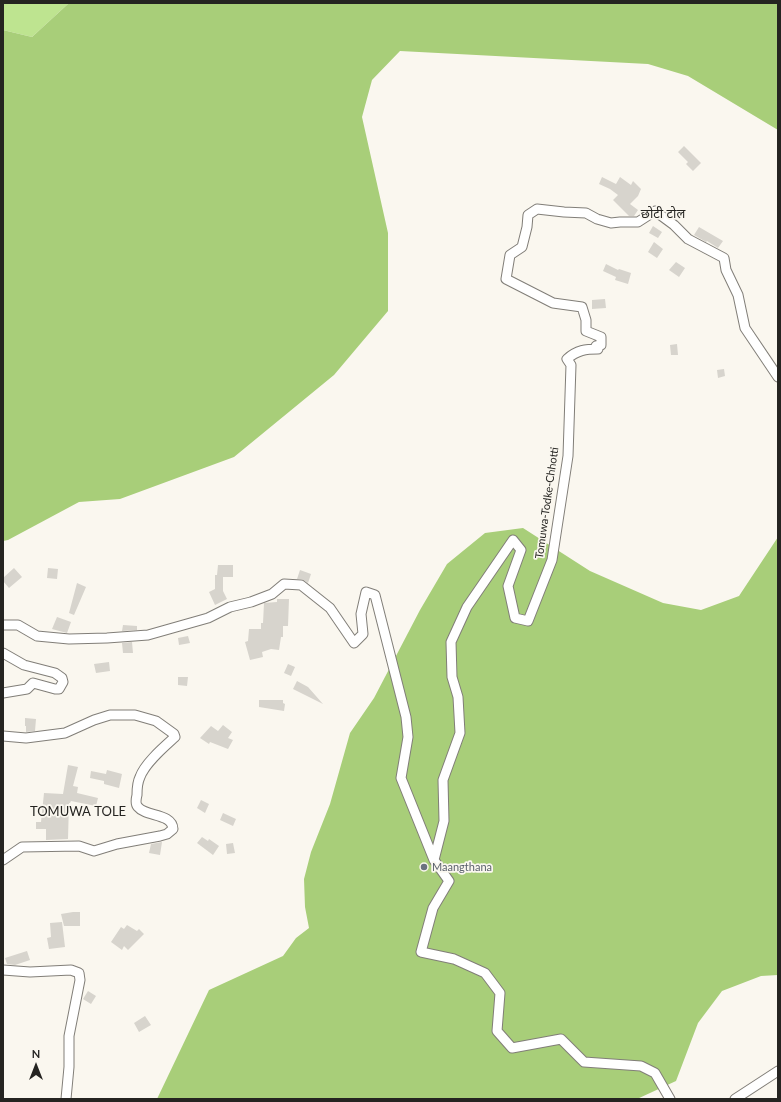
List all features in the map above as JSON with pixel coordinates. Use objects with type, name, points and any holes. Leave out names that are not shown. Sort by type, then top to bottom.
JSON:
[{"type":"street","name":"Tomuwa-Todke-Chhotti","points":[[434,860],[444,821],[443,780],[460,733],[458,697],[452,677],[451,642],[467,607],[514,540],[521,550],[508,586],[515,618],[528,621],[552,560],[556,538],[568,456],[571,365],[567,359],[577,351],[598,349],[596,346],[601,345],[601,337],[586,331],[586,320],[582,307],[553,303],[506,278],[510,256],[522,247],[527,227],[528,215],[537,209],[586,214],[611,223],[638,222],[655,211],[674,225],[688,239],[724,258],[726,270],[738,295],[745,328],[778,377]]},
{"type":"street","points":[[3,625],[18,625],[37,636],[69,639],[148,635],[208,618],[230,607],[251,602],[272,594],[284,584],[301,585],[330,608],[354,643],[364,634],[361,614],[366,592],[375,595],[406,717],[408,736],[401,778],[434,860],[449,881],[433,908],[421,952],[454,959],[485,973],[500,993],[497,1031],[512,1048],[561,1039],[584,1062],[641,1066],[656,1073],[670,1099]]},
{"type":"street","points":[[3,653],[24,665],[55,672],[62,678],[63,682],[59,689],[33,683],[27,690],[3,693]]},
{"type":"street","points":[[3,736],[26,738],[65,733],[94,720],[110,715],[135,715],[156,721],[174,734],[175,738],[157,754],[140,775],[136,803],[143,811],[163,818],[173,825],[173,829],[167,834],[150,839],[140,838],[94,851],[79,846],[22,847],[3,860]]},
{"type":"street","points":[[3,970],[30,972],[71,970],[79,973],[80,980],[69,1036],[69,1067],[66,1099]]},
{"type":"street","points":[[735,1099],[778,1071]]},
{"type":"green space","points":[[3,3],[69,3],[32,37],[3,30]]},
{"type":"green space","points":[[69,3],[778,3],[778,130],[688,76],[648,64],[400,51],[372,80],[362,117],[388,233],[388,311],[334,375],[234,457],[120,499],[79,502],[8,540],[3,541],[3,30],[32,37]]},
{"type":"green space","points":[[523,528],[590,571],[663,603],[701,610],[739,596],[778,537],[778,975],[761,976],[722,991],[698,1023],[676,1081],[637,1099],[157,1099],[209,990],[283,956],[296,938],[309,928],[305,907],[304,879],[311,852],[330,804],[350,733],[374,698],[420,610],[447,564],[485,533]]},
{"type":"building","points":[[684,146],[701,163],[693,171],[686,164],[688,162],[678,152]]},
{"type":"building","points":[[602,177],[616,184],[620,177],[631,185],[633,181],[641,189],[638,196],[630,204],[638,210],[634,216],[629,216],[613,200],[618,195],[599,184]]},
{"type":"building","points":[[653,226],[662,232],[658,238],[649,233]]},
{"type":"building","points":[[699,227],[723,241],[718,248],[694,235]]},
{"type":"building","points":[[654,242],[663,249],[657,258],[648,252]]},
{"type":"building","points":[[676,262],[685,268],[679,277],[669,270]]},
{"type":"building","points":[[606,264],[618,270],[631,273],[628,284],[615,280],[616,277],[603,271]]},
{"type":"building","points":[[605,299],[606,308],[592,309],[592,300]]},
{"type":"building","points":[[677,344],[678,355],[671,355],[670,345]]},
{"type":"building","points":[[724,369],[725,376],[718,378],[717,370]]},
{"type":"building","points":[[218,565],[233,565],[233,577],[223,577],[223,591],[227,599],[215,605],[209,592],[215,589],[215,575],[217,575]]},
{"type":"building","points":[[14,568],[22,577],[9,588],[3,581],[3,578]]},
{"type":"building","points":[[48,568],[58,569],[57,579],[47,578]]},
{"type":"building","points":[[300,570],[311,574],[308,583],[302,579],[297,579]]},
{"type":"building","points":[[77,583],[86,587],[74,615],[69,613]]},
{"type":"building","points":[[277,599],[289,599],[288,626],[283,626],[283,637],[281,637],[279,650],[271,649],[262,652],[263,657],[250,660],[245,642],[248,641],[249,629],[261,629],[261,623],[263,623],[264,603],[277,602]]},
{"type":"building","points":[[57,617],[71,622],[67,633],[52,629]]},
{"type":"building","points":[[123,625],[137,626],[137,630],[122,631]]},
{"type":"building","points":[[188,636],[190,643],[179,645],[178,638]]},
{"type":"building","points":[[132,642],[133,653],[123,653],[122,643]]},
{"type":"building","points":[[109,662],[110,671],[96,673],[94,664]]},
{"type":"building","points":[[288,664],[295,667],[291,676],[284,673]]},
{"type":"building","points":[[178,677],[188,677],[187,686],[178,685]]},
{"type":"building","points":[[297,681],[308,687],[323,704],[293,689]]},
{"type":"building","points":[[259,700],[283,700],[283,703],[285,704],[284,711],[259,707]]},
{"type":"building","points":[[25,718],[36,719],[35,731],[26,732]]},
{"type":"building","points":[[223,725],[232,732],[228,738],[233,740],[228,749],[210,742],[209,744],[200,738],[211,726],[218,731]]},
{"type":"building","points":[[68,765],[78,767],[73,786],[78,787],[77,793],[98,798],[96,806],[71,801],[69,803],[68,839],[46,840],[46,829],[36,829],[36,822],[41,822],[44,793],[63,794]]},
{"type":"building","points":[[107,770],[122,774],[119,788],[104,784],[104,781],[90,778],[91,771],[106,774]]},
{"type":"building","points":[[201,800],[209,804],[205,813],[197,808]]},
{"type":"building","points":[[223,813],[236,819],[233,826],[220,820]]},
{"type":"building","points":[[202,837],[208,841],[209,839],[219,846],[213,855],[197,843]]},
{"type":"building","points":[[162,842],[160,855],[149,853],[151,844]]},
{"type":"building","points":[[233,843],[235,853],[227,854],[226,844]]},
{"type":"building","points":[[80,912],[80,926],[64,926],[61,914]]},
{"type":"building","points":[[62,922],[65,947],[49,949],[47,938],[51,937],[50,923]]},
{"type":"building","points":[[127,925],[137,931],[139,929],[144,934],[128,950],[124,946],[122,950],[111,942],[121,927],[124,929]]},
{"type":"building","points":[[27,951],[30,960],[15,965],[7,964],[5,958]]},
{"type":"building","points":[[88,991],[96,996],[91,1004],[83,999]]},
{"type":"building","points":[[145,1016],[151,1025],[139,1032],[134,1023]]},
{"type":"place","name":"Maangthana","points":[[424,867]]},
{"type":"district","name":"छोटी टोल","points":[[663,214]]},
{"type":"district","name":"TOMUWA TOLE","points":[[78,812]]}]
